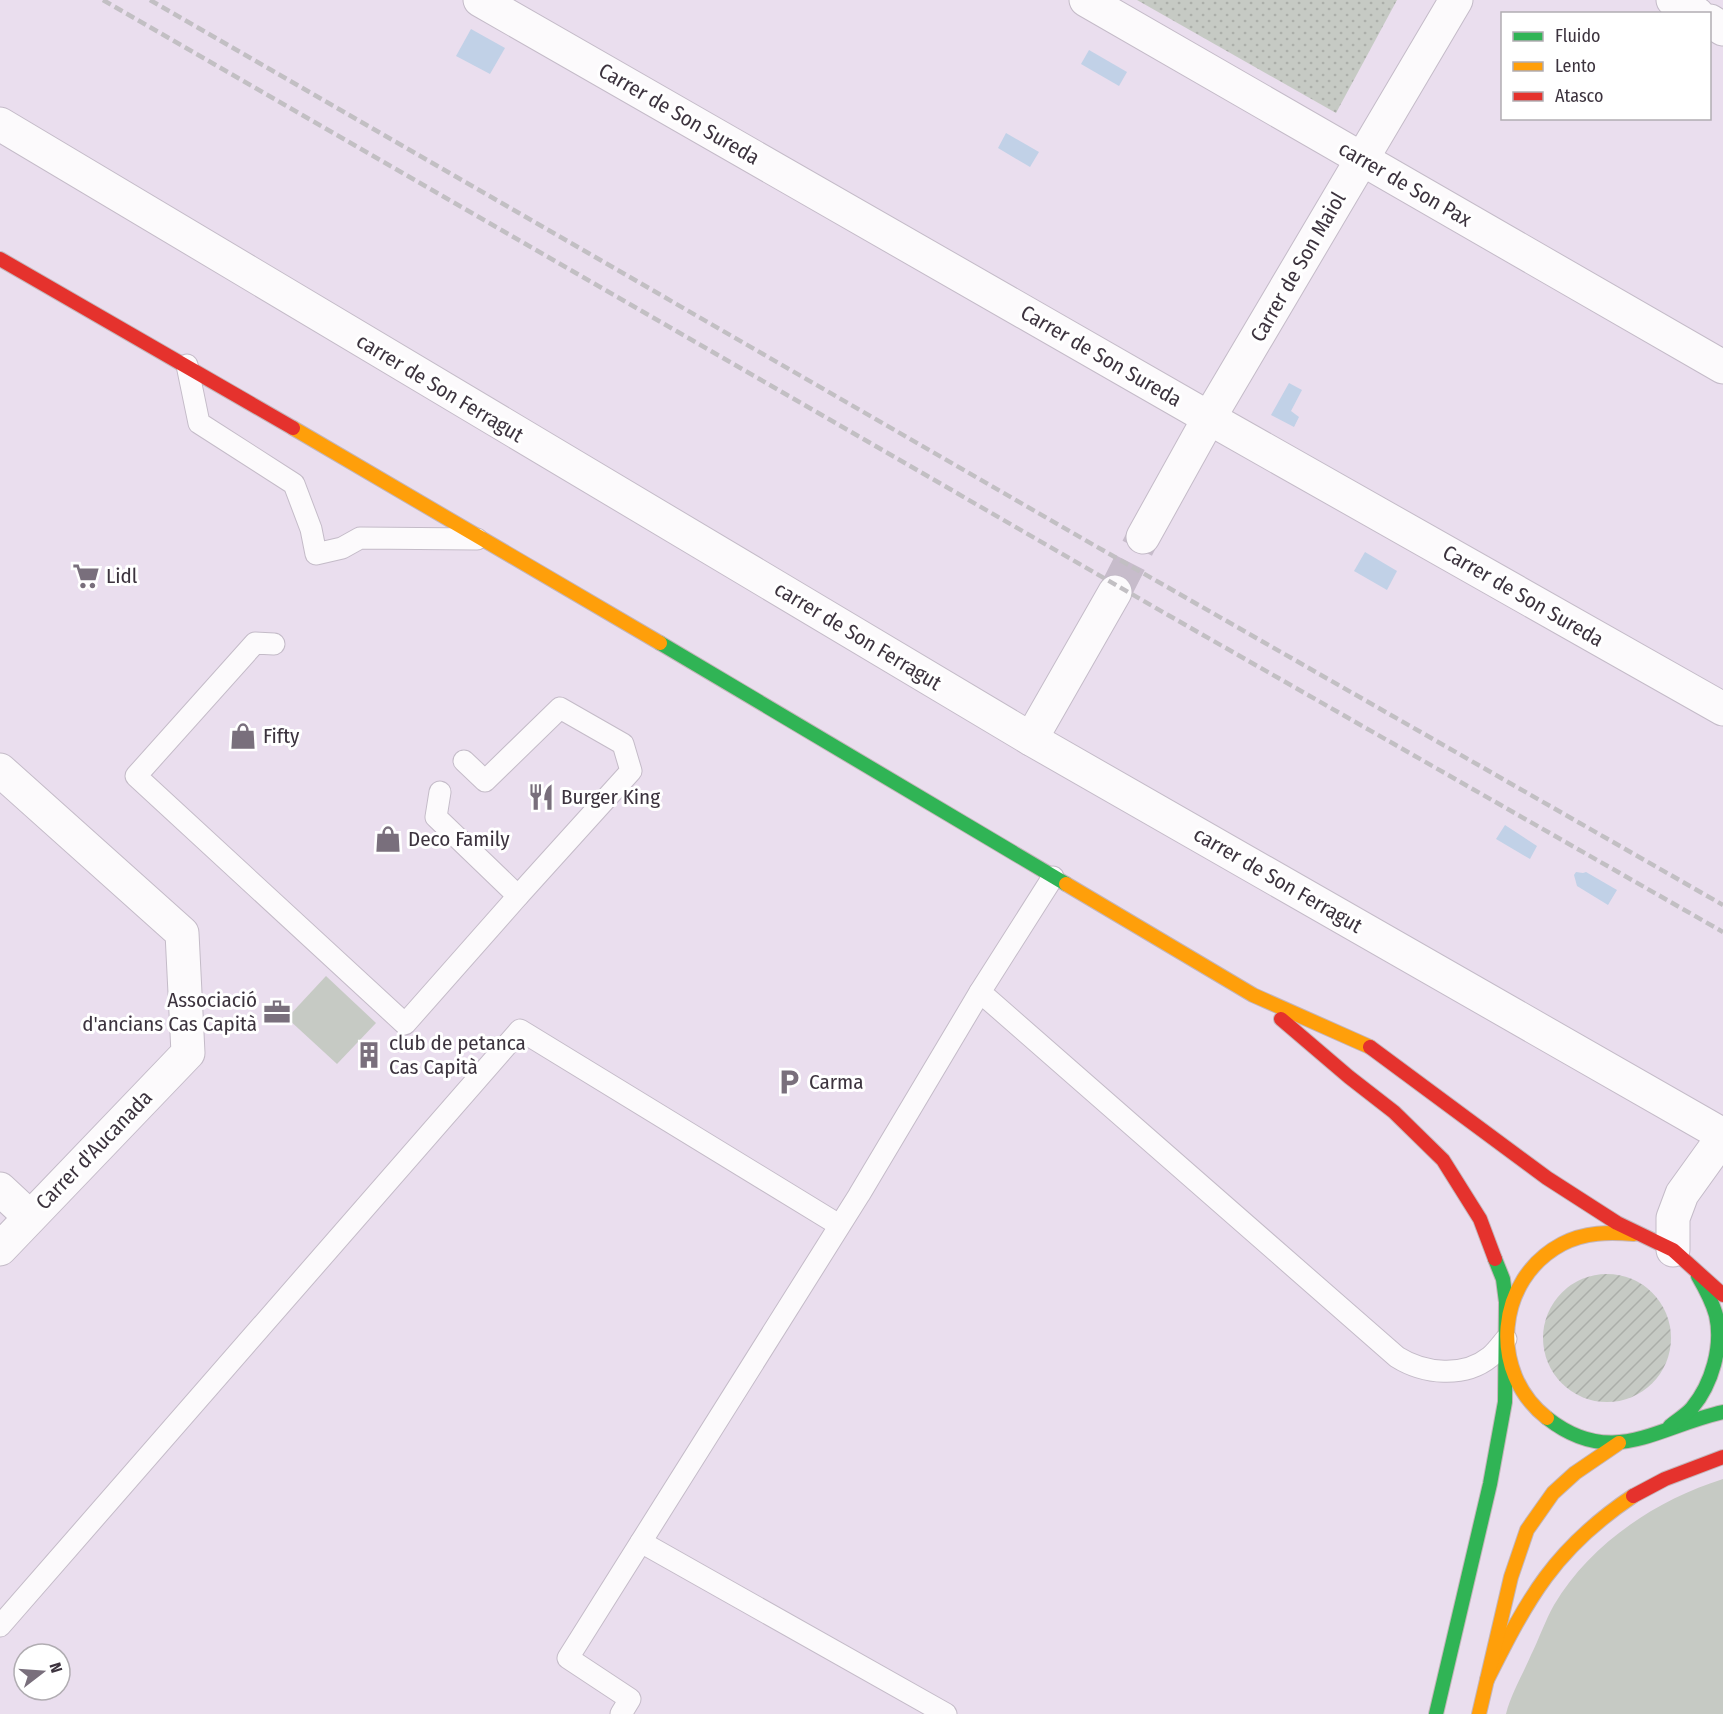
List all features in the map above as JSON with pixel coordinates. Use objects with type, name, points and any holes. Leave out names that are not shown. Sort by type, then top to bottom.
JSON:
[{"type":"main road","points":[[0,260],[187,365],[1253,995],[1371,1048],[1547,1178],[1617,1223],[1672,1252],[1723,1295]]},
{"type":"main road","points":[[1253,995],[1410,1126],[1443,1160],[1480,1219],[1503,1279],[1506,1302],[1505,1402],[1490,1484],[1436,1714]]},
{"type":"main road","points":[[1667,1429],[1691,1409],[1708,1384],[1718,1355],[1718,1324],[1708,1294],[1672,1252],[1617,1231],[1590,1233],[1563,1243],[1539,1260],[1521,1282],[1510,1310],[1506,1339],[1523,1394],[1542,1417],[1566,1433],[1591,1441],[1619,1443],[1644,1439],[1667,1429],[1723,1412]]},
{"type":"main road","points":[[1479,1714],[1511,1577],[1527,1530],[1553,1493],[1575,1473],[1619,1443]]},
{"type":"main road","points":[[1487,1680],[1526,1603],[1539,1584],[1555,1563],[1594,1525],[1613,1509],[1661,1480],[1723,1457]]},
{"type":"street","name":"Carrer de Son Sureda","points":[[480,0],[1209,418],[1723,709]]},
{"type":"street","name":"carrer de Son Pax","points":[[1086,0],[1723,367]]},
{"type":"street","name":"Carrer de Son Maiol","points":[[1143,537],[1209,418],[1456,0]]},
{"type":"street","points":[[1673,0],[1694,12]]},
{"type":"street","name":"carrer de Son Ferragut","points":[[0,124],[1031,739],[1723,1136]]},
{"type":"street","points":[[1031,739],[1115,592]]},
{"type":"street","name":"Carrer d'Aucanada","points":[[0,770],[182,933],[188,1053],[0,1248]]},
{"type":"street","points":[[1672,1252],[1673,1218],[1682,1194],[1723,1136]]},
{"type":"street","points":[[0,1190],[29,1216]]},
{"type":"lane","points":[[187,365],[199,423],[294,484],[311,529],[316,554],[342,548],[360,538],[481,539]]},
{"type":"lane","points":[[274,644],[255,643],[136,776],[405,1024],[632,771],[623,744],[560,708],[485,781],[464,761]]},
{"type":"lane","points":[[440,792],[436,817],[518,896]]},
{"type":"lane","points":[[621,1714],[630,1699],[568,1658],[1053,877]]},
{"type":"lane","points":[[980,992],[1397,1357],[1409,1364],[1435,1371],[1462,1368],[1476,1365],[1490,1357],[1506,1339]]},
{"type":"lane","points":[[0,1626],[520,1029],[839,1225]]},
{"type":"lane","points":[[641,1542],[946,1714]]},
{"type":"shaded area","points":[[1137,0],[1397,0],[1336,113]]},
{"type":"shaded area","points":[[326,976],[376,1023],[337,1064],[287,1018]]},
{"type":"shaded area","points":[[1607,1274],[1631,1279],[1652,1293],[1666,1314],[1671,1338],[1666,1362],[1652,1383],[1631,1397],[1607,1402],[1583,1397],[1562,1383],[1548,1362],[1543,1338],[1548,1314],[1562,1293],[1583,1279]]},
{"type":"shaded area","points":[[1723,1479],[1723,1714],[1506,1714],[1554,1605],[1586,1563],[1627,1527],[1650,1512],[1673,1499]]},
{"type":"water","points":[[471,29],[505,48],[490,74],[456,56]]},
{"type":"water","points":[[1089,50],[1127,72],[1119,86],[1081,64]]},
{"type":"water","points":[[1006,133],[1039,152],[1030,167],[998,148]]},
{"type":"water","points":[[1289,383],[1302,390],[1291,411],[1299,417],[1294,427],[1271,415]]},
{"type":"water","points":[[1365,552],[1397,571],[1387,590],[1354,571]]},
{"type":"water","points":[[1505,825],[1537,846],[1530,859],[1496,839]]},
{"type":"water","points":[[1576,872],[1586,872],[1617,890],[1608,905],[1577,886],[1574,875]]},
{"type":"tunnel","points":[[1115,592],[1143,537]]},
{"type":"railway","points":[[103,0],[1168,615],[1723,932]]},
{"type":"railway","points":[[150,0],[1723,905]]},
{"type":"traffic: fast","points":[[660,643],[1066,884]]},
{"type":"traffic: fast","points":[[1436,1714],[1490,1484],[1505,1402],[1506,1302],[1503,1279],[1495,1259]]},
{"type":"traffic: fast","points":[[1670,1426],[1690,1411],[1699,1398],[1710,1376],[1717,1352],[1716,1315],[1698,1276]]},
{"type":"traffic: fast","points":[[1547,1418],[1570,1433],[1592,1441],[1614,1442],[1634,1440],[1723,1412]]},
{"type":"traffic: slow","points":[[293,428],[660,643]]},
{"type":"traffic: slow","points":[[1066,884],[1253,995],[1370,1047]]},
{"type":"traffic: slow","points":[[1547,1418],[1528,1399],[1515,1376],[1508,1352],[1508,1327],[1513,1302],[1524,1279],[1540,1260],[1562,1244],[1579,1237],[1597,1234],[1634,1234]]},
{"type":"traffic: slow","points":[[1479,1714],[1511,1577],[1527,1530],[1553,1493],[1575,1473],[1619,1443]]},
{"type":"traffic: slow","points":[[1487,1680],[1516,1624],[1546,1577],[1583,1536],[1633,1496]]},
{"type":"traffic: jam","points":[[0,259],[293,428]]},
{"type":"traffic: jam","points":[[1281,1019],[1394,1112],[1443,1160],[1480,1219],[1495,1259]]},
{"type":"traffic: jam","points":[[1370,1047],[1547,1178],[1617,1223],[1673,1250],[1723,1295]]},
{"type":"traffic: jam","points":[[1633,1496],[1665,1479],[1723,1457]]},
{"type":"place","name":"Lidl","points":[[86,576]]},
{"type":"place","name":"Fifty","points":[[243,736]]},
{"type":"place","name":"Burger King","points":[[541,797]]},
{"type":"place","name":"Deco Family","points":[[388,839]]},
{"type":"place","name":"Associació d'ancians Cas Capità","points":[[277,1012]]},
{"type":"place","name":"club de petanca Cas Capità","points":[[369,1055]]},
{"type":"place","name":"Carma","points":[[789,1082]]}]
